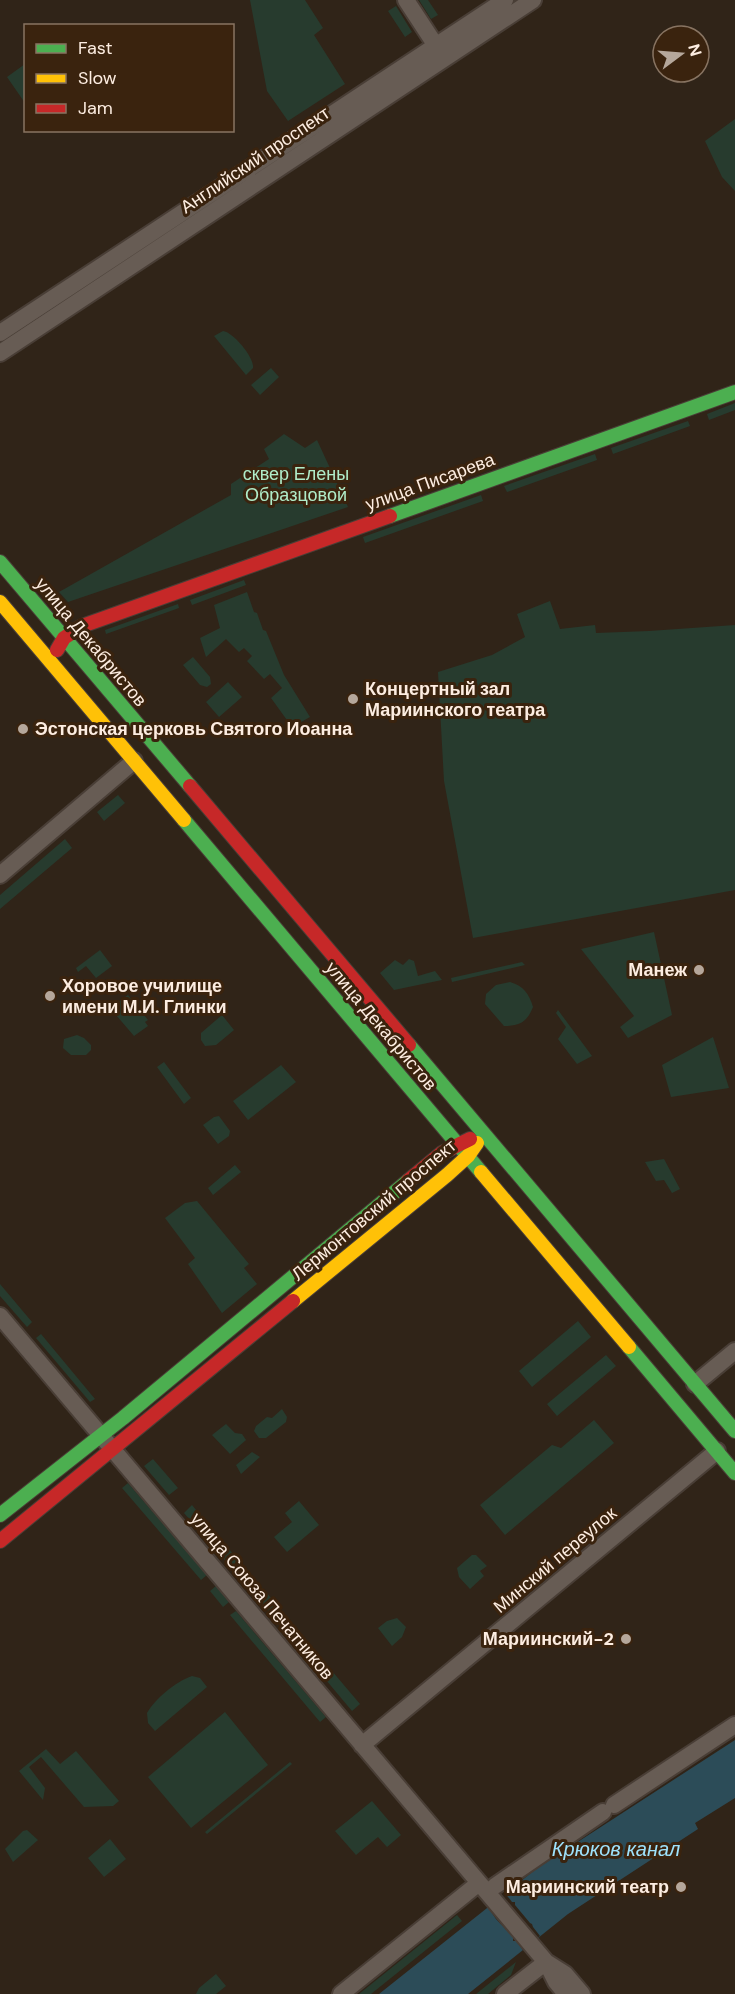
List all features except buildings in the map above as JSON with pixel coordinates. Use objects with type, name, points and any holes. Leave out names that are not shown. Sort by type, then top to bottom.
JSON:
[{"type":"main road","name":"улица Писарева","points":[[64,638],[82,626],[735,392]]},
{"type":"main road","name":"улица Декабристов","points":[[0,562],[735,1431]]},
{"type":"main road","name":"улица Декабристов","points":[[0,602],[735,1473]]},
{"type":"main road","points":[[51,662],[64,638]]},
{"type":"main road","name":"Лермонтовский проспект","points":[[0,1515],[101,1435],[442,1153],[483,1133]]},
{"type":"main road","name":"Лермонтовский проспект","points":[[0,1541],[468,1156],[483,1133]]},
{"type":"street","points":[[406,0],[440,52]]},
{"type":"street","name":"Английский проспект","points":[[0,353],[440,52],[505,0]]},
{"type":"street","name":"Английский проспект","points":[[0,333],[440,52],[532,0]]},
{"type":"street","points":[[0,875],[134,761]]},
{"type":"street","name":"улица Союза Печатников","points":[[0,1316],[362,1745],[490,1890],[546,1962]]},
{"type":"street","points":[[695,1384],[735,1351]]},
{"type":"street","name":"Минский переулок","points":[[362,1745],[717,1451]]},
{"type":"street","points":[[341,1994],[490,1890],[735,1725]]},
{"type":"street","points":[[505,1994],[546,1962]]},
{"type":"street","points":[[546,1962],[556,1982],[566,1994]]},
{"type":"street","points":[[546,1962],[565,1974],[582,1994]]},
{"type":"green space","points":[[250,0],[305,0],[323,28],[314,35],[345,84],[288,121],[267,91]]},
{"type":"green space","points":[[419,0],[428,0],[438,15],[431,19]]},
{"type":"green space","points":[[396,6],[412,32],[405,37],[388,11]]},
{"type":"green space","points":[[24,65],[24,102],[7,77]]},
{"type":"green space","points":[[735,119],[735,191],[722,177],[705,141]]},
{"type":"green space","points":[[223,331],[232,336],[251,358],[253,368],[246,375],[214,336]]},
{"type":"green space","points":[[271,368],[279,377],[260,395],[251,385]]},
{"type":"green space","points":[[735,403],[735,410],[709,420],[707,414]]},
{"type":"green space","points":[[688,421],[690,426],[613,454],[611,448]]},
{"type":"green space","name":"сквер Елены Образцовой","points":[[284,434],[305,448],[317,440],[348,507],[68,602],[59,592],[231,495],[231,484],[269,459],[264,449]]},
{"type":"green space","points":[[595,454],[597,460],[507,492],[504,486]]},
{"type":"green space","points":[[481,495],[483,501],[365,543],[363,537]]},
{"type":"green space","points":[[244,580],[246,585],[192,605],[190,600]]},
{"type":"green space","points":[[247,592],[284,675],[310,717],[292,727],[271,698],[282,688],[270,674],[264,679],[247,661],[252,656],[244,648],[239,652],[226,639],[206,657],[200,638],[220,628],[214,605]]},
{"type":"green space","points":[[550,601],[560,629],[595,625],[596,633],[735,625],[735,890],[473,938],[444,781],[438,672],[492,655],[525,637],[517,614]]},
{"type":"green space","points":[[178,604],[179,608],[106,634],[105,630]]},
{"type":"green space","points":[[193,657],[210,677],[211,684],[207,687],[200,685],[183,665]]},
{"type":"green space","points":[[228,682],[242,697],[219,717],[206,702]]},
{"type":"green space","points":[[118,795],[125,803],[104,821],[97,812]]},
{"type":"green space","points":[[65,839],[72,848],[0,909],[0,895]]},
{"type":"green space","points":[[654,932],[672,1015],[628,1038],[620,1027],[634,1016],[581,949]]},
{"type":"green space","points":[[100,950],[112,966],[96,978],[86,966],[78,972],[76,968]]},
{"type":"green space","points":[[409,959],[414,961],[418,976],[435,971],[442,980],[394,990],[380,973],[395,960],[403,965]]},
{"type":"green space","points":[[522,962],[525,965],[452,982],[451,978]]},
{"type":"green space","points":[[510,982],[525,991],[533,1007],[522,1022],[504,1026],[485,1004],[486,994],[496,985]]},
{"type":"green space","points":[[128,995],[148,1020],[145,1022],[148,1026],[134,1036],[110,1008]]},
{"type":"green space","points":[[558,1010],[592,1056],[577,1064],[558,1039],[566,1027],[556,1013]]},
{"type":"green space","points":[[222,1015],[234,1030],[216,1045],[205,1046],[201,1040],[201,1033]]},
{"type":"green space","points":[[77,1035],[91,1045],[91,1050],[86,1055],[71,1055],[63,1048],[64,1039]]},
{"type":"green space","points":[[713,1037],[729,1088],[671,1097],[662,1065]]},
{"type":"green space","points":[[164,1062],[191,1098],[184,1104],[157,1067]]},
{"type":"green space","points":[[281,1065],[296,1082],[248,1120],[233,1101]]},
{"type":"green space","points":[[219,1116],[230,1131],[229,1136],[218,1144],[203,1125]]},
{"type":"green space","points":[[664,1159],[680,1189],[672,1193],[664,1180],[656,1181],[645,1162]]},
{"type":"green space","points":[[235,1165],[241,1172],[213,1195],[208,1188]]},
{"type":"green space","points":[[197,1201],[249,1264],[244,1268],[257,1284],[222,1313],[188,1264],[195,1258],[165,1218],[185,1203]]},
{"type":"green space","points":[[0,1284],[32,1322],[27,1327],[0,1296]]},
{"type":"green space","points":[[578,1321],[591,1337],[532,1387],[519,1371]]},
{"type":"green space","points":[[41,1334],[95,1399],[90,1402],[36,1338]]},
{"type":"green space","points":[[606,1355],[616,1366],[557,1416],[547,1404]]},
{"type":"green space","points":[[282,1409],[287,1417],[286,1422],[266,1438],[259,1438],[254,1431],[256,1426],[267,1417],[272,1418]]},
{"type":"green space","points":[[594,1420],[614,1443],[505,1535],[480,1505],[552,1445],[561,1448]]},
{"type":"green space","points":[[226,1424],[235,1433],[242,1434],[246,1440],[230,1454],[212,1435]]},
{"type":"green space","points":[[252,1452],[260,1457],[241,1474],[236,1465]]},
{"type":"green space","points":[[153,1459],[178,1488],[169,1495],[144,1466]]},
{"type":"green space","points":[[128,1483],[207,1575],[201,1580],[122,1488]]},
{"type":"green space","points":[[299,1501],[319,1525],[287,1552],[274,1537],[292,1522],[285,1513]]},
{"type":"green space","points":[[192,1505],[205,1521],[197,1528],[184,1513]]},
{"type":"green space","points":[[216,1534],[278,1606],[270,1613],[208,1541]]},
{"type":"green space","points":[[472,1555],[476,1555],[487,1566],[480,1571],[484,1576],[470,1589],[459,1577],[457,1568]]},
{"type":"green space","points":[[216,1586],[229,1602],[223,1607],[210,1591]]},
{"type":"green space","points":[[236,1611],[326,1717],[320,1722],[230,1615]]},
{"type":"green space","points":[[287,1618],[360,1704],[352,1711],[279,1624]]},
{"type":"green space","points":[[397,1618],[406,1627],[402,1637],[392,1646],[378,1628],[387,1621]]},
{"type":"green space","points":[[192,1676],[200,1678],[207,1687],[155,1731],[148,1723],[147,1713],[166,1691]]},
{"type":"green space","points":[[225,1712],[268,1765],[191,1828],[148,1777]]},
{"type":"green space","points":[[46,1749],[60,1764],[76,1751],[119,1801],[113,1806],[84,1807],[41,1757],[29,1767],[45,1788],[43,1800],[19,1771]]},
{"type":"green space","points":[[290,1762],[292,1764],[207,1834],[205,1832]]},
{"type":"green space","points":[[372,1801],[401,1835],[387,1847],[378,1837],[356,1855],[335,1831]]},
{"type":"green space","points":[[27,1830],[38,1840],[13,1862],[5,1849],[23,1831]]},
{"type":"green space","points":[[110,1839],[126,1859],[104,1877],[88,1858]]},
{"type":"green space","points":[[457,1915],[462,1921],[371,1994],[359,1994]]},
{"type":"green space","points":[[516,1962],[511,1975],[488,1994],[476,1994]]},
{"type":"green space","points":[[216,1974],[226,1986],[216,1994],[196,1994],[199,1988]]},
{"type":"water","name":"Крюков канал","points":[[735,1740],[735,1798],[695,1823],[698,1829],[568,1914],[468,1994],[379,1994],[536,1869]]},
{"type":"pier","points":[[505,1893],[512,1902],[515,1902],[540,1936],[523,1950],[516,1941],[513,1941],[513,1937],[488,1907]]},
{"type":"traffic: fast","points":[[390,516],[735,392]]},
{"type":"traffic: fast","points":[[0,562],[190,786]]},
{"type":"traffic: fast","points":[[184,820],[481,1172]]},
{"type":"traffic: fast","points":[[409,1045],[735,1431]]},
{"type":"traffic: fast","points":[[0,1515],[123,1418],[408,1181]]},
{"type":"traffic: fast","points":[[629,1347],[735,1473]]},
{"type":"traffic: slow","points":[[0,602],[184,820]]},
{"type":"traffic: slow","points":[[293,1301],[447,1175],[468,1156],[477,1143]]},
{"type":"traffic: slow","points":[[481,1172],[629,1347]]},
{"type":"traffic: jam","points":[[57,650],[64,638],[82,626],[390,516]]},
{"type":"traffic: jam","points":[[190,786],[409,1045]]},
{"type":"traffic: jam","points":[[408,1181],[442,1153],[470,1139]]},
{"type":"traffic: jam","points":[[0,1541],[293,1301]]},
{"type":"place","name":"Концертный зал Мариинского театра","points":[[353,699]]},
{"type":"place","name":"Эстонская церковь Святого Иоанна","points":[[23,729]]},
{"type":"place","name":"Манеж","points":[[699,970]]},
{"type":"place","name":"Хоровое училище имени М.И. Глинки","points":[[50,996]]},
{"type":"place","name":"Мариинский-2","points":[[626,1639]]},
{"type":"place","name":"Мариинский театр","points":[[681,1887]]}]
